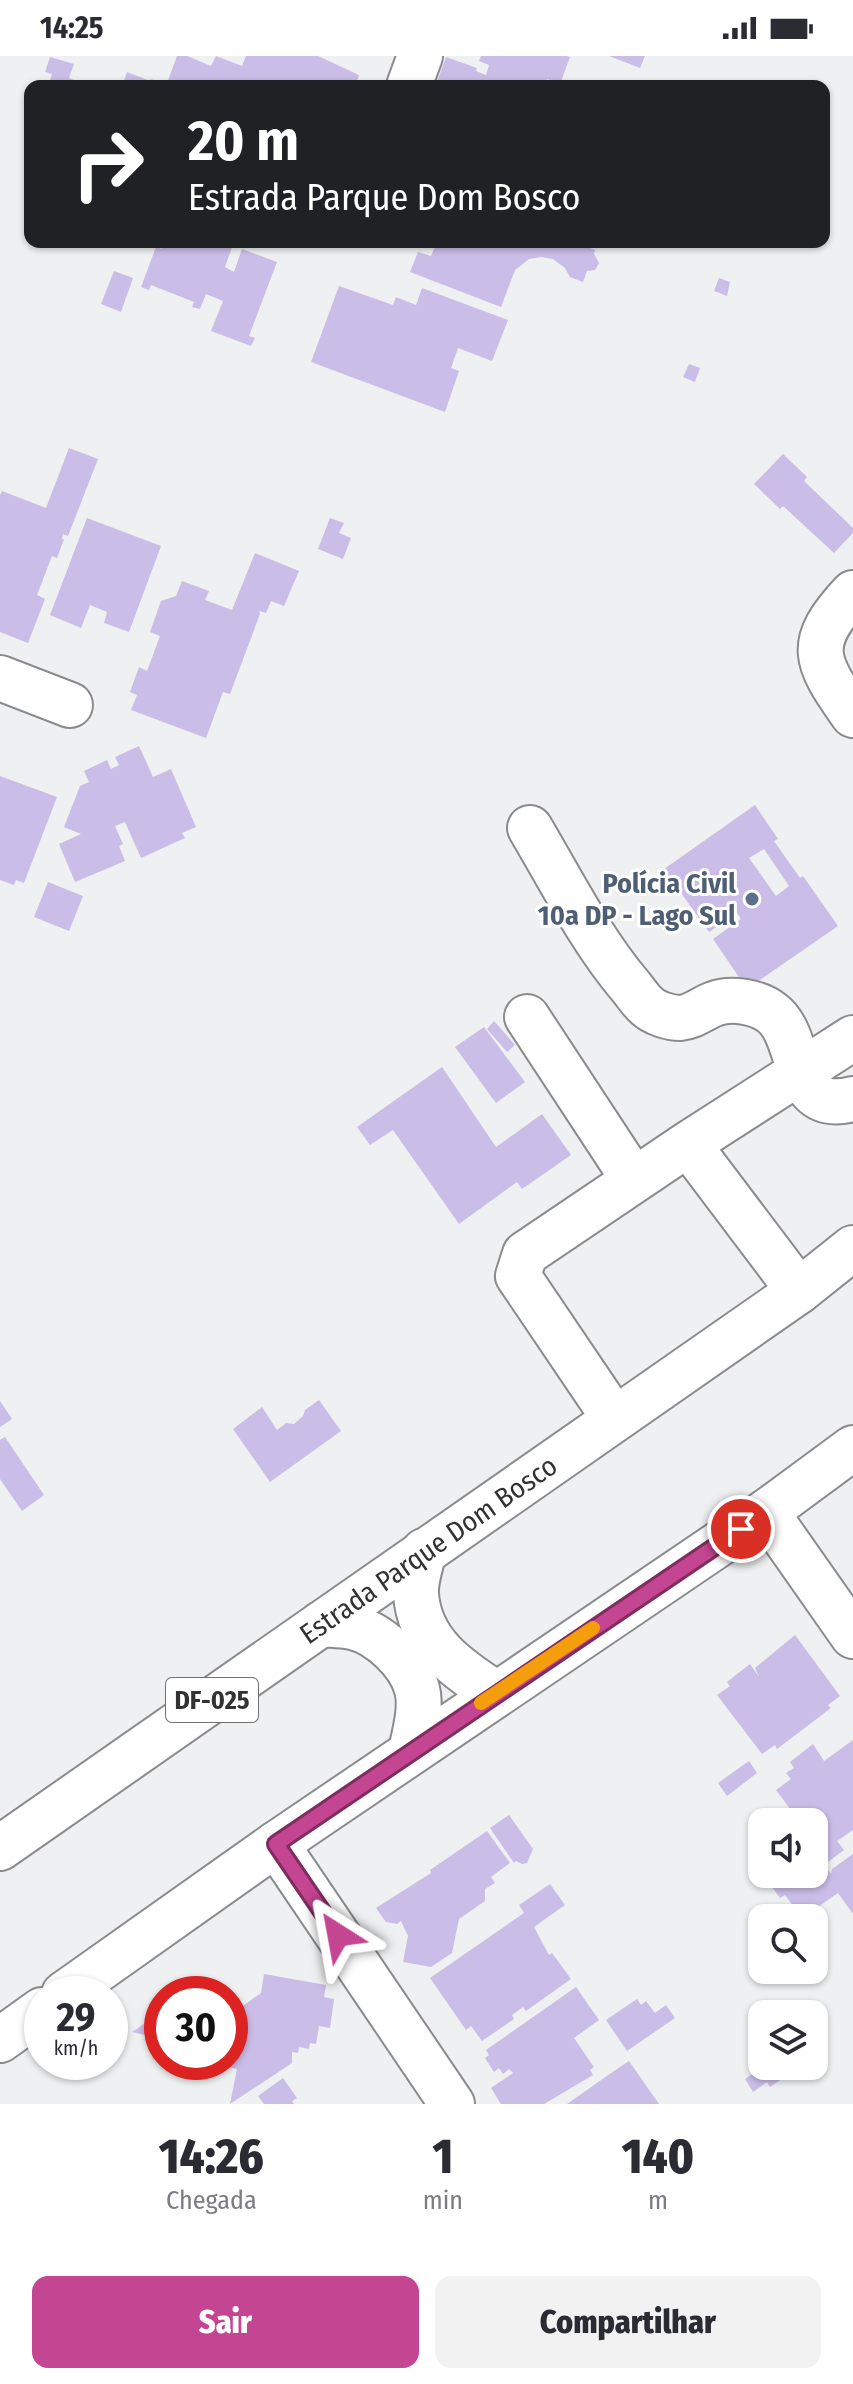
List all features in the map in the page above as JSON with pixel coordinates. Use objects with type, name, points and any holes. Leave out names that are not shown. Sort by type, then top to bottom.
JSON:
[{"type":"main road","points":[[411,80],[420,56]]},
{"type":"main road","points":[[853,593],[823,631],[820,647],[839,657],[830,683],[853,715]]},
{"type":"main road","points":[[0,678],[70,705]]},
{"type":"main road","points":[[530,828],[611,964],[648,1008],[665,1016],[681,1018],[716,1003],[751,1003],[770,1011],[780,1021],[808,1089],[837,1103],[853,1099]]},
{"type":"main road","points":[[527,1017],[634,1180]]},
{"type":"main road","points":[[614,1418],[518,1276],[525,1254],[853,1038]]},
{"type":"main road","points":[[688,1144],[799,1291]]},
{"type":"main road","name":"Estrada Parque Dom Bosco","points":[[0,1848],[799,1291],[853,1248]]},
{"type":"main road","points":[[89,1976],[495,1693],[766,1512],[853,1448]]},
{"type":"main road","points":[[766,1512],[853,1636]]},
{"type":"main road","points":[[424,1551],[415,1592],[421,1621],[431,1642],[495,1693]]},
{"type":"main road","points":[[321,1624],[354,1627],[381,1641],[405,1663],[418,1689],[418,1718],[411,1751]]},
{"type":"main road","points":[[276,1844],[452,2104]]},
{"type":"main road","points":[[0,2040],[24,2023]]},
{"type":"building","points":[[177,56],[187,56],[211,66],[216,56],[242,66],[246,56],[318,56],[359,75],[357,80],[168,80]]},
{"type":"building","points":[[481,56],[570,57],[561,80],[438,80],[446,57],[477,68],[476,71],[486,75],[489,65],[479,61]]},
{"type":"building","points":[[609,56],[645,56],[640,68]]},
{"type":"building","points":[[50,57],[74,64],[69,78],[74,80],[50,80],[52,74],[45,72]]},
{"type":"building","points":[[127,72],[147,80],[124,80]]},
{"type":"building","points":[[156,248],[232,248],[225,267],[234,272],[242,249],[277,262],[249,336],[255,338],[251,346],[211,331],[223,301],[206,294],[200,309],[192,307],[194,302],[151,285],[149,290],[141,287]]},
{"type":"building","points":[[434,248],[590,248],[595,250],[599,263],[595,270],[587,271],[583,282],[570,277],[565,268],[553,259],[529,259],[515,270],[501,307],[410,272],[418,252],[431,256]]},
{"type":"building","points":[[114,271],[133,278],[121,312],[101,304]]},
{"type":"building","points":[[719,278],[730,282],[727,296],[714,291]]},
{"type":"building","points":[[339,286],[393,305],[396,297],[416,305],[422,288],[508,320],[492,361],[458,348],[451,368],[459,371],[445,412],[311,362]]},
{"type":"building","points":[[689,364],[700,368],[695,382],[683,377]]},
{"type":"building","points":[[69,448],[98,459],[68,536],[63,534],[57,558],[52,556],[37,595],[45,599],[28,643],[0,632],[0,495],[2,491],[46,508]]},
{"type":"building","points":[[783,454],[807,477],[804,481],[853,528],[853,533],[834,553],[754,484]]},
{"type":"building","points":[[87,518],[161,546],[129,632],[104,623],[107,612],[90,605],[81,628],[50,615]]},
{"type":"building","points":[[330,518],[344,523],[339,533],[351,538],[343,559],[318,549]]},
{"type":"building","points":[[255,553],[299,571],[284,606],[271,601],[266,613],[259,611],[230,694],[223,692],[206,738],[131,710],[137,695],[130,692],[139,667],[147,671],[160,636],[150,632],[161,601],[176,596],[182,581],[209,591],[205,600],[232,610]]},
{"type":"building","points":[[139,746],[153,777],[171,769],[196,827],[182,833],[185,838],[141,858],[125,822],[115,826],[123,844],[119,846],[125,861],[75,882],[59,844],[81,834],[64,827],[80,786],[89,782],[84,771],[107,760],[111,769],[119,765],[115,757]]},
{"type":"building","points":[[0,776],[57,797],[24,883],[16,880],[14,885],[0,880]]},
{"type":"building","name":"Polícia Civil 10a DP - Lago Sul","points":[[755,805],[778,839],[774,841],[838,926],[747,989],[713,939],[741,919],[737,913],[709,932],[664,869]],"holes":[[[764,849],[789,886],[776,896],[749,858]]]},
{"type":"building","points":[[48,882],[83,896],[69,931],[34,917]]},
{"type":"building","points":[[494,1021],[515,1045],[507,1052],[487,1029]]},
{"type":"building","points":[[484,1027],[525,1082],[496,1103],[455,1047]]},
{"type":"building","points":[[442,1067],[496,1147],[542,1114],[571,1155],[522,1189],[517,1182],[459,1224],[393,1130],[370,1145],[357,1127]]},
{"type":"building","points":[[319,1400],[341,1431],[270,1482],[233,1429],[262,1407],[277,1430],[286,1423],[294,1424],[305,1410]]},
{"type":"building","points":[[0,1401],[12,1419],[0,1427]]},
{"type":"building","points":[[5,1437],[44,1495],[22,1511],[0,1479],[0,1440]]},
{"type":"building","points":[[795,1635],[840,1696],[828,1705],[831,1708],[777,1749],[775,1745],[762,1754],[717,1695],[730,1686],[727,1682],[750,1664],[759,1677],[755,1668]]},
{"type":"building","points":[[853,1740],[853,1830],[837,1841],[844,1850],[828,1862],[828,1808],[790,1808],[776,1790],[791,1779],[786,1773],[794,1768],[790,1762],[813,1744],[824,1761]]},
{"type":"building","points":[[749,1761],[757,1773],[727,1796],[718,1783]]},
{"type":"building","points":[[509,1815],[533,1849],[527,1863],[514,1863],[490,1828]]},
{"type":"building","points":[[487,1831],[510,1863],[491,1877],[495,1883],[485,1889],[485,1901],[459,1919],[452,1953],[431,1967],[403,1962],[408,1936],[401,1921],[397,1924],[386,1922],[376,1908],[431,1873],[430,1870]]},
{"type":"building","points":[[853,1854],[853,1914],[838,1893],[822,1904],[792,1904],[785,1895],[780,1898],[773,1888],[828,1888],[828,1870],[831,1874],[832,1869]]},
{"type":"building","points":[[550,1884],[565,1905],[534,1927],[549,1955],[552,1953],[571,1979],[526,2011],[523,2007],[512,2015],[514,2019],[482,2041],[471,2026],[466,2030],[430,1978],[524,1913],[519,1905]]},
{"type":"building","points":[[264,1974],[326,1985],[324,1997],[334,1999],[330,2028],[319,2026],[316,2044],[310,2043],[309,2049],[299,2047],[298,2053],[292,2052],[292,2063],[230,2104],[235,2080],[248,2080],[248,2002],[261,1993]]},
{"type":"building","points":[[576,1987],[599,2020],[574,2038],[594,2067],[590,2070],[593,2075],[544,2104],[501,2104],[491,2088],[513,2073],[509,2069],[503,2074],[499,2068],[494,2072],[485,2058],[489,2055],[486,2050]]},
{"type":"building","points":[[637,1999],[641,2005],[646,2001],[655,2013],[666,2005],[675,2018],[627,2051],[606,2020]]},
{"type":"building","points":[[144,2024],[144,2035],[132,2032]]},
{"type":"building","points":[[629,2061],[659,2104],[567,2104],[614,2071]]},
{"type":"building","points":[[283,2078],[297,2098],[292,2101],[294,2104],[264,2104],[258,2096]]},
{"type":"building","points":[[745,2079],[780,2080],[770,2087],[767,2082],[753,2092]]},
{"type":"slow traffic","points":[[481,1703],[593,1628]]},
{"type":"place","name":"Polícia Civil 10a DP - Lago Sul","points":[[752,899]]},
{"type":"route","points":[[338,1935],[276,1844],[741,1529]]}]
